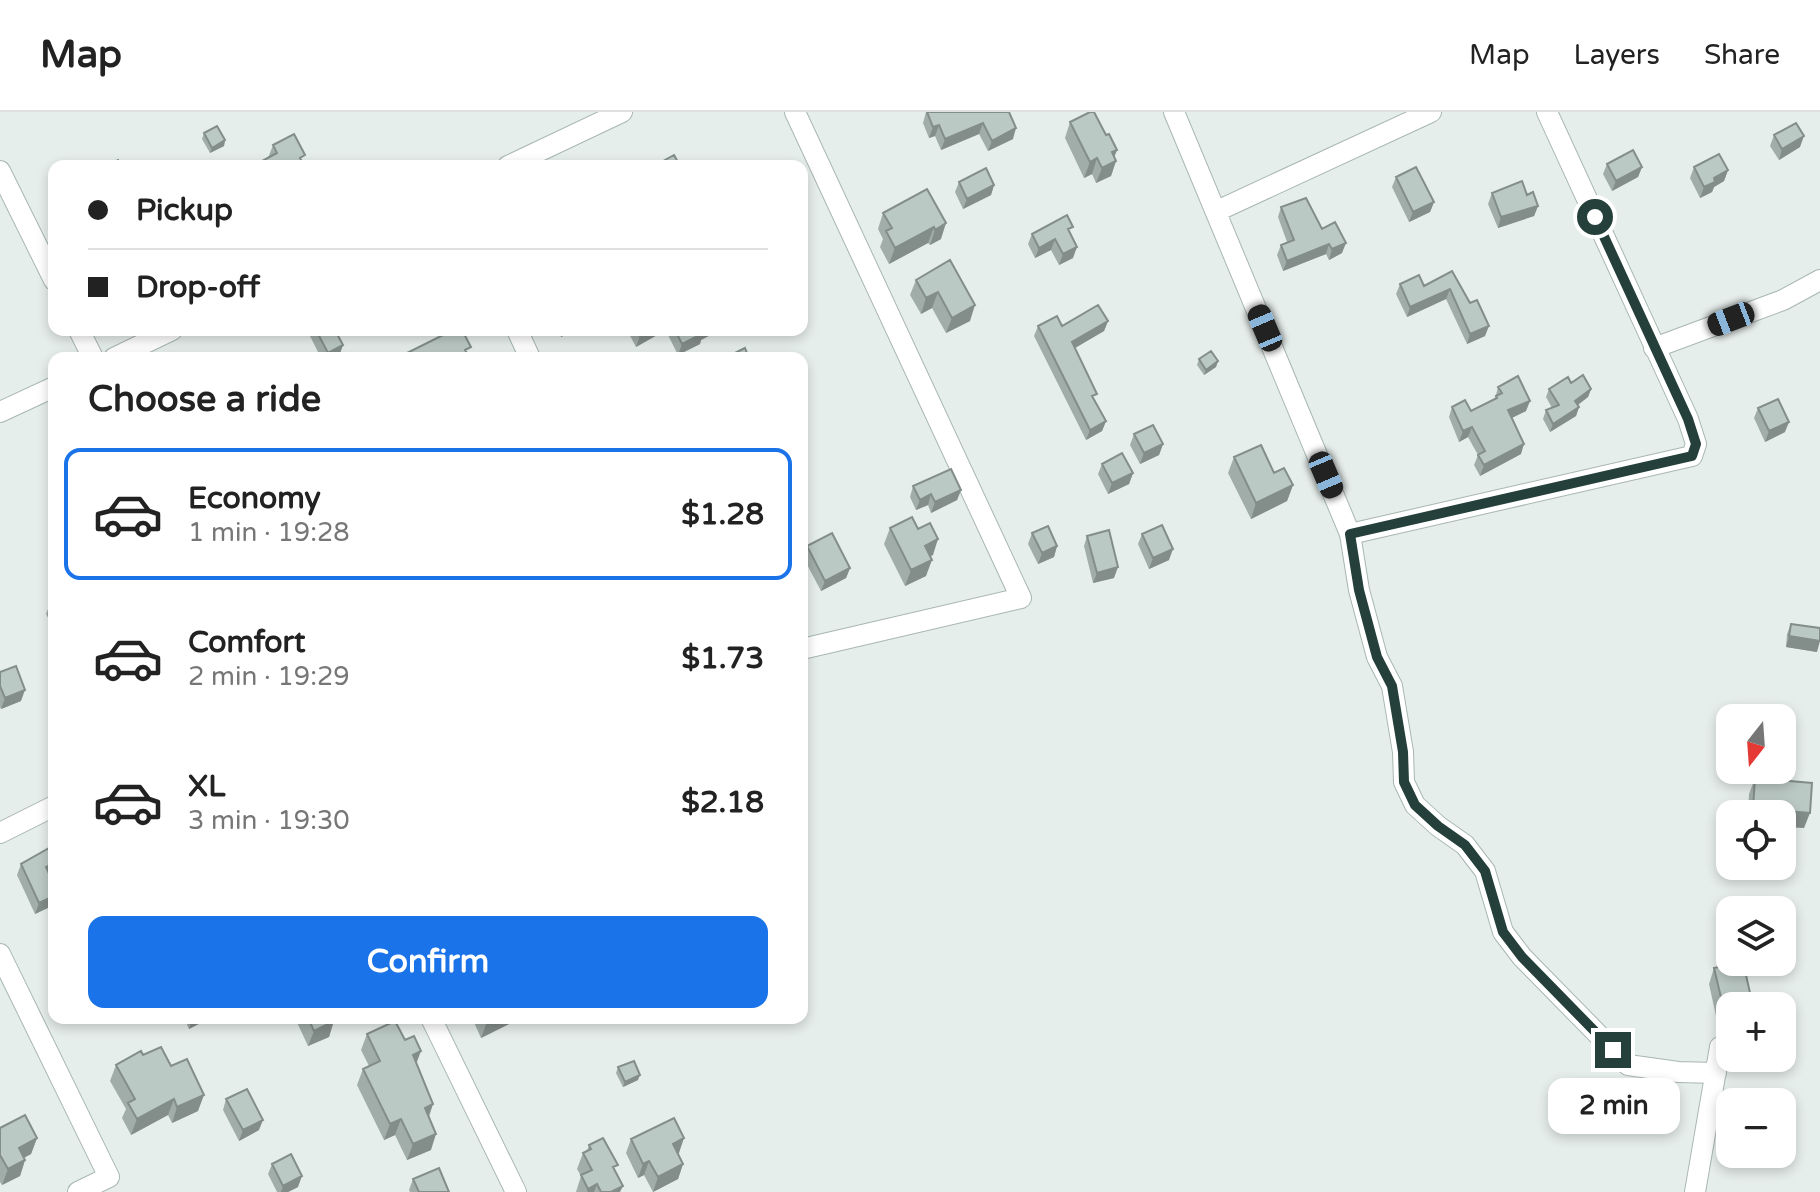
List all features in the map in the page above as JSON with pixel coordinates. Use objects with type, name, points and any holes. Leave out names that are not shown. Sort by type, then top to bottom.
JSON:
[{"type":"street","points":[[521,160],[622,112]]},
{"type":"street","points":[[795,112],[1021,598],[808,648]]},
{"type":"street","points":[[1174,112],[1350,534],[1359,590],[1377,657],[1392,686],[1403,752],[1404,782],[1415,805],[1465,845],[1485,871],[1503,932],[1522,957],[1628,1065],[1678,1072],[1716,1073],[1695,1192]]},
{"type":"street","points":[[1217,211],[1431,112]]},
{"type":"street","points":[[1350,534],[1692,456],[1696,444],[1688,419],[1547,112]]},
{"type":"street","points":[[0,171],[48,268]]},
{"type":"street","points":[[1654,348],[1783,300],[1820,280]]},
{"type":"street","points":[[130,352],[160,336]]},
{"type":"street","points":[[0,412],[48,390]]},
{"type":"street","points":[[0,833],[48,809]]},
{"type":"street","points":[[0,954],[113,1184],[78,1192]]},
{"type":"street","points":[[434,1024],[516,1192]]},
{"type":"building","points":[[927,112],[1009,112],[1016,128],[992,141],[983,123],[945,139],[939,125],[933,127]]},
{"type":"building","points":[[1094,112],[1117,150],[1112,152],[1116,161],[1102,168],[1097,158],[1090,162],[1070,122]]},
{"type":"building","points":[[1796,123],[1804,136],[1782,149],[1774,135]]},
{"type":"building","points":[[217,126],[225,140],[212,148],[204,133]]},
{"type":"building","points":[[294,134],[305,155],[301,160],[264,160],[277,153],[273,145]]},
{"type":"building","points":[[1633,150],[1642,167],[1616,181],[1607,164]]},
{"type":"building","points":[[1719,154],[1728,170],[1704,187],[1694,167]]},
{"type":"building","points":[[1416,167],[1434,202],[1413,212],[1396,177]]},
{"type":"building","points":[[986,168],[994,185],[967,199],[959,182]]},
{"type":"building","points":[[1522,181],[1527,195],[1533,192],[1538,206],[1501,217],[1492,193]]},
{"type":"building","points":[[927,189],[946,223],[895,248],[886,231],[892,228],[883,213]]},
{"type":"building","points":[[1306,198],[1322,229],[1335,222],[1346,243],[1332,249],[1329,244],[1287,261],[1281,245],[1294,240],[1281,207]]},
{"type":"building","points":[[1067,215],[1073,227],[1068,229],[1077,247],[1063,254],[1055,239],[1039,248],[1032,234]]},
{"type":"building","points":[[950,260],[975,305],[952,318],[938,292],[926,298],[916,280]]},
{"type":"building","points":[[1452,271],[1470,303],[1477,300],[1489,326],[1470,334],[1450,289],[1410,307],[1400,284],[1419,275],[1424,286]]},
{"type":"building","points":[[1098,305],[1108,321],[1072,342],[1097,394],[1092,396],[1106,421],[1090,430],[1038,326],[1057,316],[1062,326]]},
{"type":"building","points":[[319,336],[338,336],[343,345],[327,352]]},
{"type":"building","points":[[441,336],[465,336],[471,347],[466,352],[409,352]]},
{"type":"building","points":[[678,336],[698,336],[682,344]]},
{"type":"building","points":[[1211,351],[1218,361],[1206,370],[1199,359]]},
{"type":"building","points":[[1583,375],[1591,389],[1575,401],[1579,407],[1553,424],[1546,410],[1559,405],[1549,389],[1568,377],[1571,383]]},
{"type":"building","points":[[1518,376],[1530,401],[1508,410],[1524,444],[1484,465],[1478,455],[1485,451],[1472,427],[1463,431],[1452,407],[1465,400],[1471,411],[1497,398],[1502,393],[1498,387]]},
{"type":"building","points":[[1778,399],[1789,422],[1769,431],[1758,408]]},
{"type":"building","points":[[1153,425],[1163,444],[1144,453],[1134,434]]},
{"type":"building","points":[[1261,445],[1274,473],[1284,468],[1293,485],[1256,503],[1234,457]]},
{"type":"building","points":[[1122,453],[1133,473],[1112,483],[1102,464]]},
{"type":"building","points":[[951,469],[961,490],[935,502],[931,494],[920,500],[913,486]]},
{"type":"building","points":[[912,517],[918,529],[930,523],[938,539],[925,546],[932,560],[911,570],[890,528]]},
{"type":"building","points":[[1162,525],[1173,549],[1153,558],[1142,534]]},
{"type":"building","points":[[1048,526],[1057,546],[1042,553],[1032,533]]},
{"type":"building","points":[[1109,530],[1118,567],[1097,573],[1087,536]]},
{"type":"building","points":[[832,533],[850,568],[825,581],[808,545]]},
{"type":"building","points":[[1791,624],[1820,628],[1820,641],[1789,636]]},
{"type":"building","points":[[16,666],[25,690],[5,698],[0,686],[0,672]]},
{"type":"building","points":[[1812,783],[1810,813],[1796,812],[1796,800],[1754,800],[1755,784]]},
{"type":"building","points":[[48,849],[48,899],[39,903],[21,864]]},
{"type":"building","points":[[1714,968],[1716,976],[1746,976],[1750,992],[1720,992]]},
{"type":"building","points":[[311,1024],[328,1024],[314,1031]]},
{"type":"building","points":[[389,1024],[397,1024],[405,1040],[414,1036],[421,1051],[413,1055],[433,1104],[425,1108],[436,1134],[413,1144],[401,1119],[390,1124],[363,1069],[380,1061],[367,1034]]},
{"type":"building","points":[[161,1047],[171,1066],[187,1059],[204,1095],[177,1107],[174,1099],[137,1119],[128,1103],[135,1099],[116,1065],[141,1051],[143,1055]]},
{"type":"building","points":[[634,1061],[640,1075],[625,1082],[618,1067]]},
{"type":"building","points":[[247,1089],[263,1120],[243,1130],[226,1099]]},
{"type":"building","points":[[25,1115],[37,1138],[19,1148],[25,1160],[8,1169],[0,1155],[0,1128]]},
{"type":"building","points":[[674,1118],[684,1138],[673,1144],[683,1164],[658,1177],[649,1161],[643,1164],[631,1139]]},
{"type":"building","points":[[603,1138],[618,1165],[613,1167],[623,1186],[611,1192],[601,1192],[597,1184],[588,1189],[581,1175],[592,1170],[583,1153],[591,1149],[589,1145]]},
{"type":"building","points":[[291,1154],[302,1176],[283,1186],[272,1164]]},
{"type":"building","points":[[439,1168],[449,1192],[419,1192],[413,1179]]},
{"type":"route","points":[[1595,217],[1688,419],[1696,444],[1692,456],[1350,534],[1359,590],[1377,657],[1392,686],[1403,752],[1404,782],[1415,805],[1465,845],[1485,871],[1503,932],[1522,957],[1613,1050]]}]
